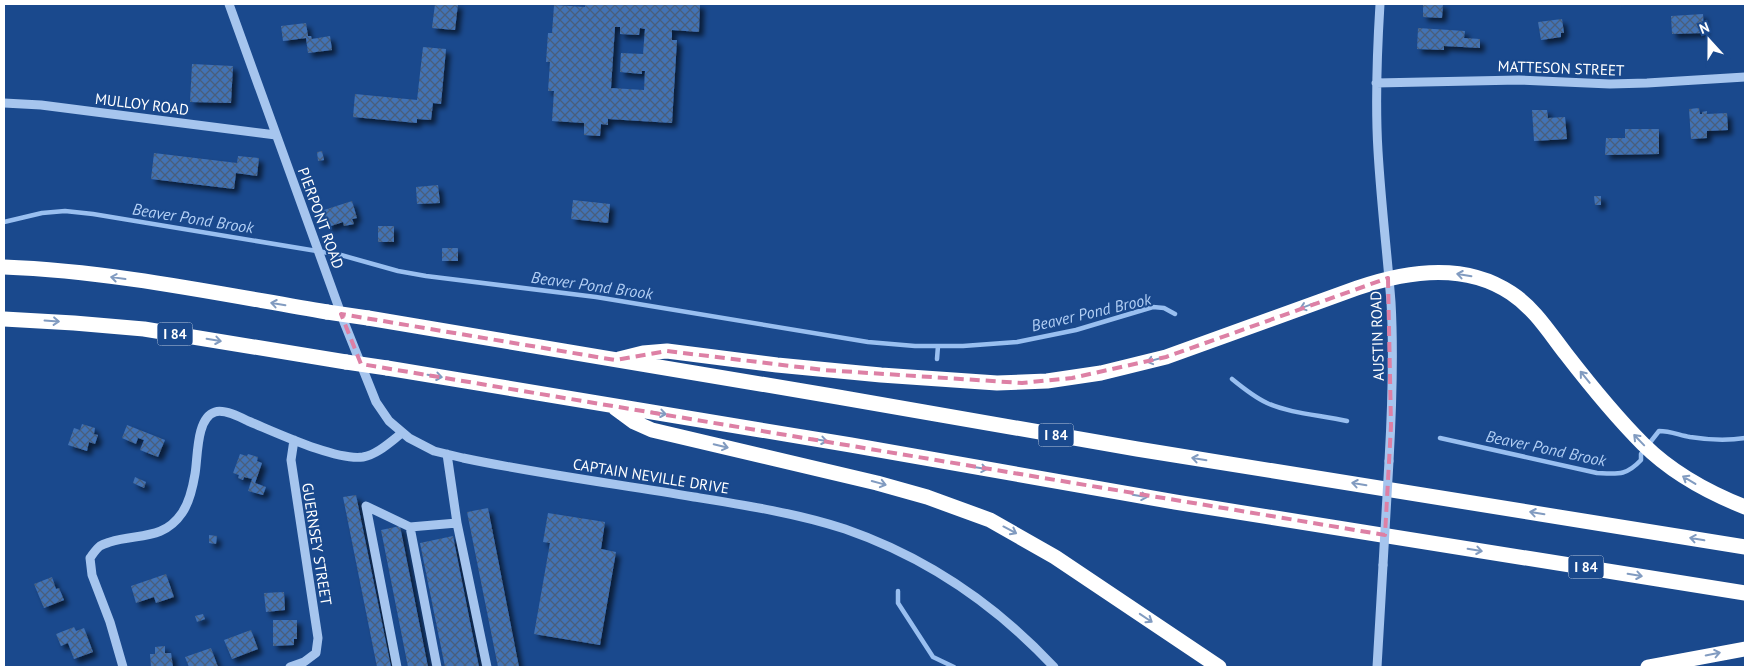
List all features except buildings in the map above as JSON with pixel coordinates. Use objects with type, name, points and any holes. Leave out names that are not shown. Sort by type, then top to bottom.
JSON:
[{"type":"highway","name":"I 84","points":[[4,268],[92,274],[368,318],[838,396],[1147,450],[1745,547]]},
{"type":"highway","points":[[616,360],[643,353],[667,351],[777,365],[880,375],[997,383],[1047,381],[1101,373],[1166,357],[1388,278],[1422,273],[1456,274],[1486,280],[1510,292],[1536,316],[1616,414],[1640,441],[1665,464],[1699,486],[1745,507]]},
{"type":"highway","name":"I 84","points":[[4,319],[144,329],[851,445],[1184,504],[1745,594]]},
{"type":"highway","points":[[611,406],[634,422],[652,430],[877,483],[927,497],[990,520],[1055,557],[1219,667]]},
{"type":"highway","points":[[1648,667],[1745,649]]},
{"type":"street","name":"PIERPONT ROAD","points":[[229,4],[314,241],[376,402],[389,421],[402,433]]},
{"type":"street","name":"AUSTIN ROAD","points":[[1377,667],[1392,378],[1388,278],[1380,190],[1376,83],[1380,4]]},
{"type":"street","name":"MATTESON STREET","points":[[1376,83],[1519,80],[1610,84],[1745,77]]},
{"type":"street","name":"MULLOY ROAD","points":[[4,103],[41,105],[276,135]]},
{"type":"street","points":[[123,667],[110,622],[92,575],[90,558],[101,545],[117,540],[154,535],[170,525],[182,514],[195,476],[201,429],[206,418],[219,411],[334,454],[362,457],[375,453],[402,433]]},
{"type":"street","name":"CAPTAIN NEVILLE DRIVE","points":[[402,433],[423,446],[447,454],[505,466],[740,504],[809,519],[845,530],[902,553],[970,592],[1012,625],[1054,667]]},
{"type":"street","name":"GUERNSEY STREET","points":[[290,667],[304,662],[316,653],[318,638],[291,460],[294,440]]},
{"type":"street","points":[[447,454],[457,523],[487,667]]},
{"type":"street","points":[[397,667],[366,506],[410,527],[457,523]]},
{"type":"street","points":[[410,527],[437,667]]},
{"type":"highlighted area","points":[[1388,278],[1391,426],[1385,535],[361,364],[341,314],[615,360],[667,351],[824,370],[1022,383],[1072,378],[1166,357]]},
{"type":"waterway","name":"Beaver Pond Brook","points":[[4,222],[42,213],[65,211],[93,214],[341,255],[398,271],[426,276],[596,297],[868,342],[915,346],[963,346],[1017,342],[1076,330],[1153,307],[1164,308],[1175,314]]},
{"type":"waterway","points":[[937,359],[938,346]]},
{"type":"waterway","name":"Beaver Pond Brook","points":[[1232,379],[1258,398],[1276,407],[1347,421]]},
{"type":"waterway","name":"Beaver Pond Brook","points":[[1440,438],[1597,473],[1611,474],[1621,473],[1636,465],[1641,460],[1641,454],[1659,431],[1711,439],[1731,440],[1745,438]]},
{"type":"waterway","points":[[898,591],[898,603],[933,657],[954,667]]}]
